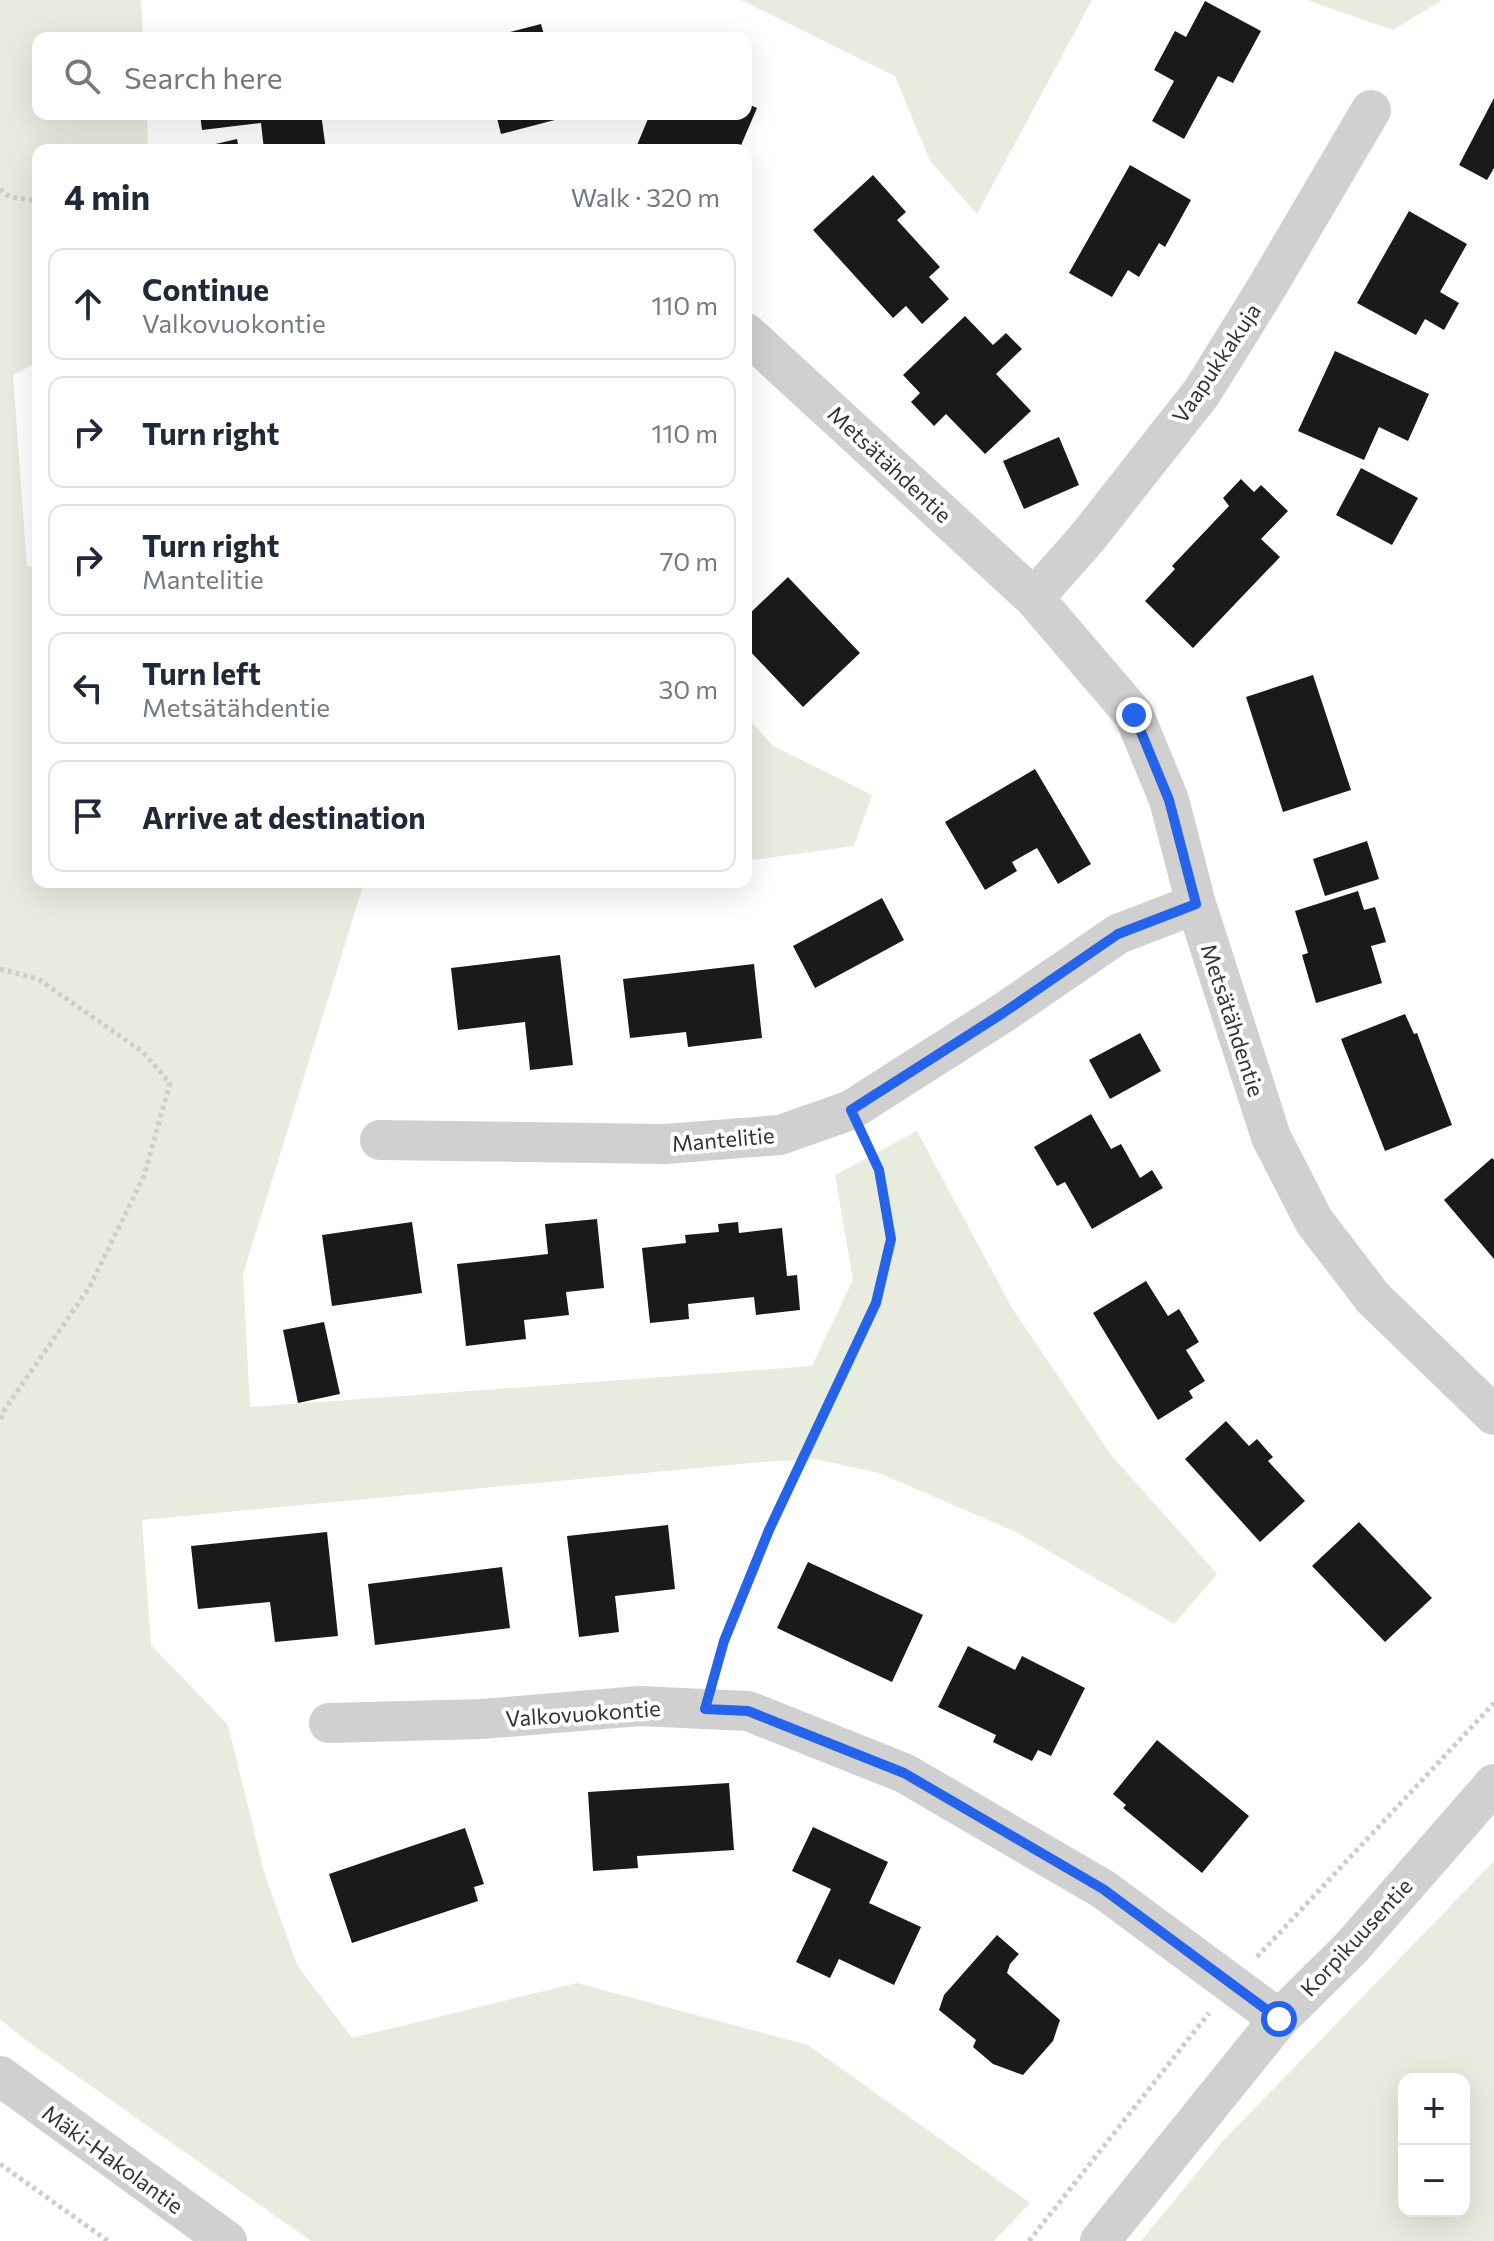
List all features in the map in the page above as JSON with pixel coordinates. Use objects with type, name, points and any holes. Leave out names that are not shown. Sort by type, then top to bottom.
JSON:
[{"type":"street","name":"Vaapukkakuja","points":[[1034,598],[1087,538],[1202,392],[1371,110]]},
{"type":"street","name":"Metsätähdentie","points":[[752,339],[1034,598],[1134,715],[1169,800],[1196,904],[1271,1137],[1314,1221],[1373,1298],[1494,1415]]},
{"type":"street","name":"Mantelitie","points":[[380,1140],[665,1144],[780,1135],[851,1110],[1003,1013],[1118,934],[1196,904]]},
{"type":"street","name":"Valkovuokontie","points":[[329,1723],[482,1719],[640,1706],[748,1711],[904,1773],[1103,1889],[1279,2019]]},
{"type":"street","name":"Korpikuusentie","points":[[1100,2241],[1279,2019],[1351,1948],[1494,1784]]},
{"type":"street","name":"Mäki-Hakolantie","points":[[0,2076],[227,2241]]},
{"type":"path","points":[[0,189],[10,197],[32,200]]},
{"type":"path","points":[[0,969],[38,979],[143,1052],[170,1083],[144,1176],[89,1288],[5,1409],[0,1421]]},
{"type":"path","points":[[705,1709],[724,1641],[769,1530],[876,1303],[891,1239],[879,1170],[851,1110]]},
{"type":"path","points":[[0,2164],[108,2241]]},
{"type":"shaded area","points":[[0,0],[141,0],[143,32],[32,32],[32,120],[147,120],[148,144],[32,144],[32,365],[13,375],[27,566],[32,566],[32,888],[362,888],[243,1274],[250,1407],[812,1366],[853,1280],[835,1175],[917,1131],[1012,1308],[1112,1456],[1217,1574],[1174,1624],[1016,1532],[879,1473],[815,1459],[142,1520],[151,1645],[228,1725],[264,1872],[297,1965],[352,2038],[577,1983],[808,2045],[1030,2203],[994,2241],[311,2241],[0,2019]]},
{"type":"shaded area","points":[[741,0],[1092,0],[977,214],[930,161],[895,76]]},
{"type":"shaded area","points":[[1307,0],[1442,0],[1393,30]]},
{"type":"shaded area","points":[[752,723],[773,746],[872,795],[854,846],[752,860]]},
{"type":"shaded area","points":[[1494,1861],[1494,2241],[1141,2241],[1222,2142]]},
{"type":"building","points":[[1205,1],[1261,31],[1233,83],[1218,76],[1184,139],[1152,121],[1174,81],[1154,70],[1175,31],[1186,37]]},
{"type":"building","points":[[541,24],[543,32],[510,32]]},
{"type":"building","points":[[1494,98],[1494,168],[1487,180],[1459,165]]},
{"type":"building","points":[[201,120],[322,120],[325,144],[263,144],[261,123],[202,130]]},
{"type":"building","points":[[498,120],[555,120],[501,134]]},
{"type":"building","points":[[648,120],[752,120],[742,144],[638,144]]},
{"type":"building","points":[[237,139],[238,144],[216,144]]},
{"type":"building","points":[[1130,165],[1191,200],[1165,247],[1159,243],[1139,277],[1128,270],[1112,297],[1069,273]]},
{"type":"building","points":[[873,175],[906,212],[897,220],[940,267],[929,277],[949,299],[922,324],[906,306],[893,318],[813,230]]},
{"type":"building","points":[[1409,211],[1467,244],[1440,292],[1459,303],[1444,330],[1425,319],[1416,335],[1357,303]]},
{"type":"building","points":[[965,316],[993,345],[1006,333],[1022,349],[996,374],[1031,411],[985,454],[946,414],[934,426],[911,402],[920,393],[903,375]]},
{"type":"building","points":[[1335,351],[1429,394],[1408,441],[1379,427],[1364,460],[1298,431]]},
{"type":"building","points":[[1059,437],[1079,485],[1024,509],[1003,461]]},
{"type":"building","points":[[1361,468],[1418,498],[1392,545],[1336,515]]},
{"type":"building","points":[[1241,479],[1254,492],[1261,485],[1288,511],[1261,539],[1280,557],[1193,648],[1145,601],[1175,569],[1172,566],[1229,506],[1223,498]]},
{"type":"building","points":[[788,577],[860,653],[803,707],[752,653],[752,611]]},
{"type":"building","points":[[1313,675],[1351,790],[1283,812],[1246,697]]},
{"type":"building","points":[[1035,769],[1091,864],[1058,884],[1037,848],[1012,862],[1017,871],[985,890],[945,822]]},
{"type":"building","points":[[1367,841],[1379,879],[1325,896],[1313,859]]},
{"type":"building","points":[[1358,891],[1364,910],[1375,907],[1386,942],[1371,946],[1382,983],[1316,1003],[1302,955],[1308,953],[1295,911]]},
{"type":"building","points":[[882,898],[904,940],[815,988],[793,946]]},
{"type":"building","points":[[560,955],[573,1065],[530,1070],[525,1022],[458,1030],[451,968]]},
{"type":"building","points":[[754,964],[762,1038],[688,1047],[686,1032],[630,1038],[623,979]]},
{"type":"building","points":[[1405,1014],[1414,1034],[1417,1033],[1452,1125],[1385,1151],[1341,1039]]},
{"type":"building","points":[[1140,1033],[1161,1071],[1110,1099],[1089,1060]]},
{"type":"building","points":[[1091,1114],[1111,1149],[1121,1144],[1140,1178],[1152,1170],[1163,1188],[1092,1229],[1065,1182],[1057,1186],[1034,1147]]},
{"type":"building","points":[[1492,1158],[1494,1160],[1494,1259],[1444,1200]]},
{"type":"building","points":[[597,1219],[604,1288],[566,1292],[569,1315],[524,1320],[526,1339],[466,1346],[457,1264],[548,1254],[545,1224]]},
{"type":"building","points":[[412,1222],[422,1293],[332,1306],[322,1235]]},
{"type":"building","points":[[738,1222],[739,1233],[782,1228],[787,1276],[797,1275],[800,1310],[756,1315],[754,1297],[688,1304],[689,1319],[650,1323],[642,1248],[686,1243],[685,1235],[719,1232],[718,1224]]},
{"type":"building","points":[[1146,1281],[1168,1316],[1179,1309],[1199,1342],[1186,1350],[1205,1381],[1189,1391],[1193,1398],[1158,1420],[1093,1313]]},
{"type":"building","points":[[324,1322],[340,1394],[298,1403],[283,1330]]},
{"type":"building","points":[[1226,1421],[1249,1446],[1257,1439],[1273,1457],[1268,1461],[1305,1501],[1260,1542],[1185,1459]]},
{"type":"building","points":[[1359,1522],[1432,1598],[1385,1642],[1312,1566]]},
{"type":"building","points":[[668,1525],[675,1589],[615,1596],[619,1632],[579,1637],[567,1536]]},
{"type":"building","points":[[327,1532],[338,1636],[275,1642],[270,1602],[198,1609],[191,1546]]},
{"type":"building","points":[[808,1562],[923,1615],[892,1682],[777,1628]]},
{"type":"building","points":[[502,1567],[510,1628],[375,1645],[368,1584]]},
{"type":"building","points":[[968,1646],[1015,1670],[1022,1656],[1085,1688],[1051,1756],[1038,1750],[1032,1761],[993,1742],[996,1735],[938,1707]]},
{"type":"building","points":[[1157,1740],[1249,1816],[1202,1873],[1123,1808],[1126,1805],[1113,1794]]},
{"type":"building","points":[[729,1783],[734,1850],[637,1856],[638,1868],[593,1871],[588,1792]]},
{"type":"building","points":[[813,1827],[888,1862],[869,1903],[921,1927],[894,1985],[839,1959],[830,1978],[796,1962],[831,1889],[792,1871]]},
{"type":"building","points":[[465,1828],[484,1884],[474,1887],[478,1901],[352,1943],[329,1874]]},
{"type":"building","points":[[997,1935],[1019,1954],[1007,1973],[1060,2020],[1053,2041],[1023,2075],[993,2064],[973,2047],[976,2040],[939,2010],[944,1995]]},
{"type":"route","points":[[1134,715],[1169,800],[1196,904],[1118,934],[1003,1013],[851,1110],[879,1170],[891,1239],[876,1303],[769,1530],[724,1641],[705,1709],[748,1711],[904,1773],[1103,1889],[1279,2019]]}]
